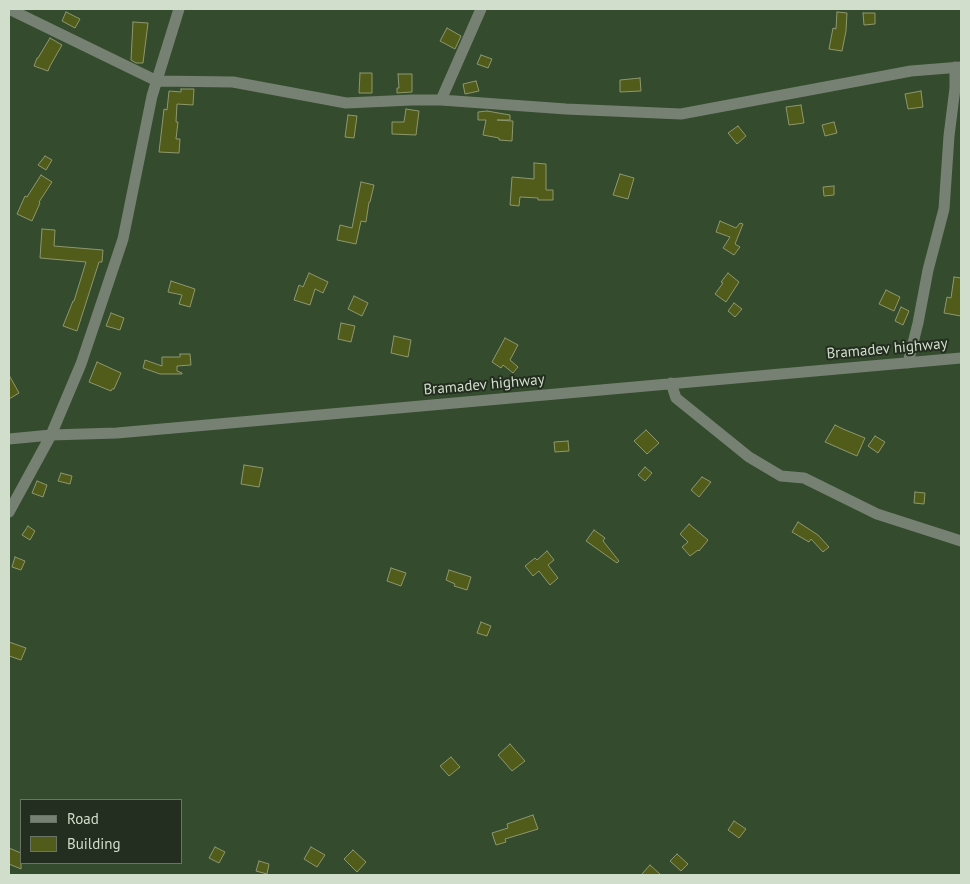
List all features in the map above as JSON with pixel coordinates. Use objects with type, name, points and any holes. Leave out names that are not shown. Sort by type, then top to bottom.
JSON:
[{"type":"street","points":[[9,9],[157,81],[233,82],[346,103],[441,100],[566,109],[681,114],[911,71],[958,67],[944,209],[928,270],[908,363]]},
{"type":"street","points":[[9,512],[51,436],[81,364],[123,239],[152,96],[179,9]]},
{"type":"street","points":[[441,100],[481,9]]},
{"type":"street","name":"Bramadev highway","points":[[9,439],[117,433],[961,358]]},
{"type":"street","points":[[671,383],[676,398],[749,457],[781,476],[804,478],[877,514],[961,541]]},
{"type":"building","points":[[66,12],[80,19],[75,28],[62,21]]},
{"type":"building","points":[[837,12],[847,13],[842,51],[829,49],[833,28],[836,29]]},
{"type":"building","points":[[863,13],[875,13],[875,24],[864,25]]},
{"type":"building","points":[[133,22],[148,23],[143,63],[136,63],[131,60]]},
{"type":"building","points":[[447,28],[461,36],[455,49],[440,41]]},
{"type":"building","points":[[50,38],[62,45],[48,71],[34,66]]},
{"type":"building","points":[[481,55],[492,59],[488,68],[477,64]]},
{"type":"building","points":[[360,73],[372,73],[372,93],[359,93]]},
{"type":"building","points":[[398,74],[412,74],[412,92],[397,93],[397,88],[399,88]]},
{"type":"building","points":[[640,78],[641,91],[620,92],[620,80]]},
{"type":"building","points":[[476,81],[479,91],[465,94],[463,84]]},
{"type":"building","points":[[181,89],[194,89],[193,105],[177,104],[176,122],[178,122],[176,139],[180,139],[179,153],[159,152],[164,109],[167,110],[169,91],[181,92]]},
{"type":"building","points":[[921,91],[923,107],[908,109],[905,94]]},
{"type":"building","points":[[801,105],[804,123],[789,125],[786,107]]},
{"type":"building","points":[[406,109],[419,111],[416,135],[392,134],[392,122],[404,122]]},
{"type":"building","points":[[487,111],[510,115],[510,120],[497,120],[513,121],[512,141],[499,140],[499,138],[483,135],[486,120],[478,120],[478,112]]},
{"type":"building","points":[[348,115],[357,116],[354,138],[345,137]]},
{"type":"building","points":[[834,122],[837,133],[825,136],[822,125]]},
{"type":"building","points":[[738,126],[746,136],[737,144],[728,133]]},
{"type":"building","points":[[45,156],[52,160],[46,170],[38,165]]},
{"type":"building","points":[[534,163],[546,164],[546,190],[553,190],[553,200],[520,197],[519,206],[510,205],[512,177],[534,179]]},
{"type":"building","points":[[620,174],[634,178],[628,199],[613,195]]},
{"type":"building","points":[[41,175],[52,182],[39,202],[32,221],[17,214],[25,196],[27,197]]},
{"type":"building","points":[[361,182],[374,185],[366,222],[361,221],[356,244],[337,240],[340,225],[352,228]]},
{"type":"building","points":[[834,186],[834,195],[824,196],[823,187]]},
{"type":"building","points":[[720,221],[736,228],[740,223],[743,224],[735,244],[740,247],[734,255],[723,248],[730,237],[716,232]]},
{"type":"building","points":[[42,229],[55,230],[54,246],[103,250],[102,262],[99,262],[77,331],[63,326],[74,301],[86,262],[40,258]]},
{"type":"building","points":[[309,273],[328,282],[323,293],[315,289],[310,305],[294,300],[299,285],[303,287]]},
{"type":"building","points":[[728,273],[739,282],[726,302],[715,294]]},
{"type":"building","points":[[954,277],[961,278],[961,316],[944,313],[947,297],[951,298]]},
{"type":"building","points":[[171,281],[195,289],[190,307],[179,304],[182,295],[168,292]]},
{"type":"building","points":[[886,290],[900,297],[894,311],[879,304]]},
{"type":"building","points":[[354,296],[368,303],[362,316],[348,309]]},
{"type":"building","points":[[734,303],[742,309],[735,317],[728,311]]},
{"type":"building","points":[[901,307],[909,311],[903,325],[895,321]]},
{"type":"building","points":[[111,313],[124,318],[120,330],[106,326]]},
{"type":"building","points":[[341,323],[355,326],[351,342],[338,339]]},
{"type":"building","points":[[394,336],[411,340],[408,357],[391,353]]},
{"type":"building","points":[[505,338],[518,345],[510,360],[518,367],[513,373],[503,365],[501,368],[492,362]]},
{"type":"building","points":[[180,354],[190,354],[191,365],[177,366],[177,371],[182,374],[160,374],[143,368],[145,360],[162,366],[162,357],[180,357]]},
{"type":"building","points":[[97,362],[121,373],[114,389],[111,391],[89,382]]},
{"type":"building","points":[[9,375],[19,393],[9,399]]},
{"type":"building","points":[[835,425],[865,438],[857,456],[825,442]]},
{"type":"building","points":[[646,430],[659,443],[647,454],[634,441]]},
{"type":"building","points":[[875,436],[885,442],[878,453],[868,446]]},
{"type":"building","points":[[568,441],[569,451],[555,452],[554,442]]},
{"type":"building","points":[[244,465],[263,468],[259,487],[241,484]]},
{"type":"building","points":[[645,467],[652,473],[645,481],[638,475]]},
{"type":"building","points":[[61,473],[72,476],[70,484],[58,481]]},
{"type":"building","points":[[702,477],[711,482],[699,497],[691,490]]},
{"type":"building","points":[[37,481],[47,485],[43,497],[32,493]]},
{"type":"building","points":[[915,492],[925,493],[924,504],[914,503]]},
{"type":"building","points":[[798,522],[818,535],[829,547],[823,552],[811,539],[809,542],[792,532]]},
{"type":"building","points":[[689,524],[708,540],[699,551],[690,556],[682,547],[688,542],[680,534]]},
{"type":"building","points":[[28,526],[35,531],[30,540],[22,535]]},
{"type":"building","points":[[594,530],[605,538],[603,541],[619,561],[617,563],[586,541]]},
{"type":"building","points":[[547,551],[554,560],[548,565],[558,578],[550,585],[539,571],[533,576],[525,566],[535,558],[537,560]]},
{"type":"building","points":[[15,557],[25,561],[21,570],[12,567]]},
{"type":"building","points":[[391,568],[406,573],[401,586],[387,581]]},
{"type":"building","points":[[449,570],[471,577],[467,590],[454,586],[455,584],[446,580]]},
{"type":"building","points":[[481,622],[491,626],[487,636],[477,633]]},
{"type":"building","points":[[9,642],[26,648],[21,660],[9,656]]},
{"type":"building","points":[[510,744],[525,761],[512,771],[498,755]]},
{"type":"building","points":[[451,757],[460,767],[449,776],[440,766]]},
{"type":"building","points":[[533,815],[538,829],[505,839],[506,842],[496,845],[492,833],[508,828],[507,824]]},
{"type":"building","points":[[734,821],[746,829],[739,838],[728,830]]},
{"type":"building","points":[[215,847],[225,852],[219,863],[209,858]]},
{"type":"building","points":[[311,847],[325,855],[317,867],[304,859]]},
{"type":"building","points":[[9,848],[20,853],[21,869],[9,864]]},
{"type":"building","points":[[353,850],[366,862],[357,872],[344,859]]},
{"type":"building","points":[[677,854],[688,864],[681,871],[670,861]]},
{"type":"building","points":[[259,861],[269,864],[267,874],[256,871]]},
{"type":"building","points":[[650,865],[661,875],[641,875]]}]
